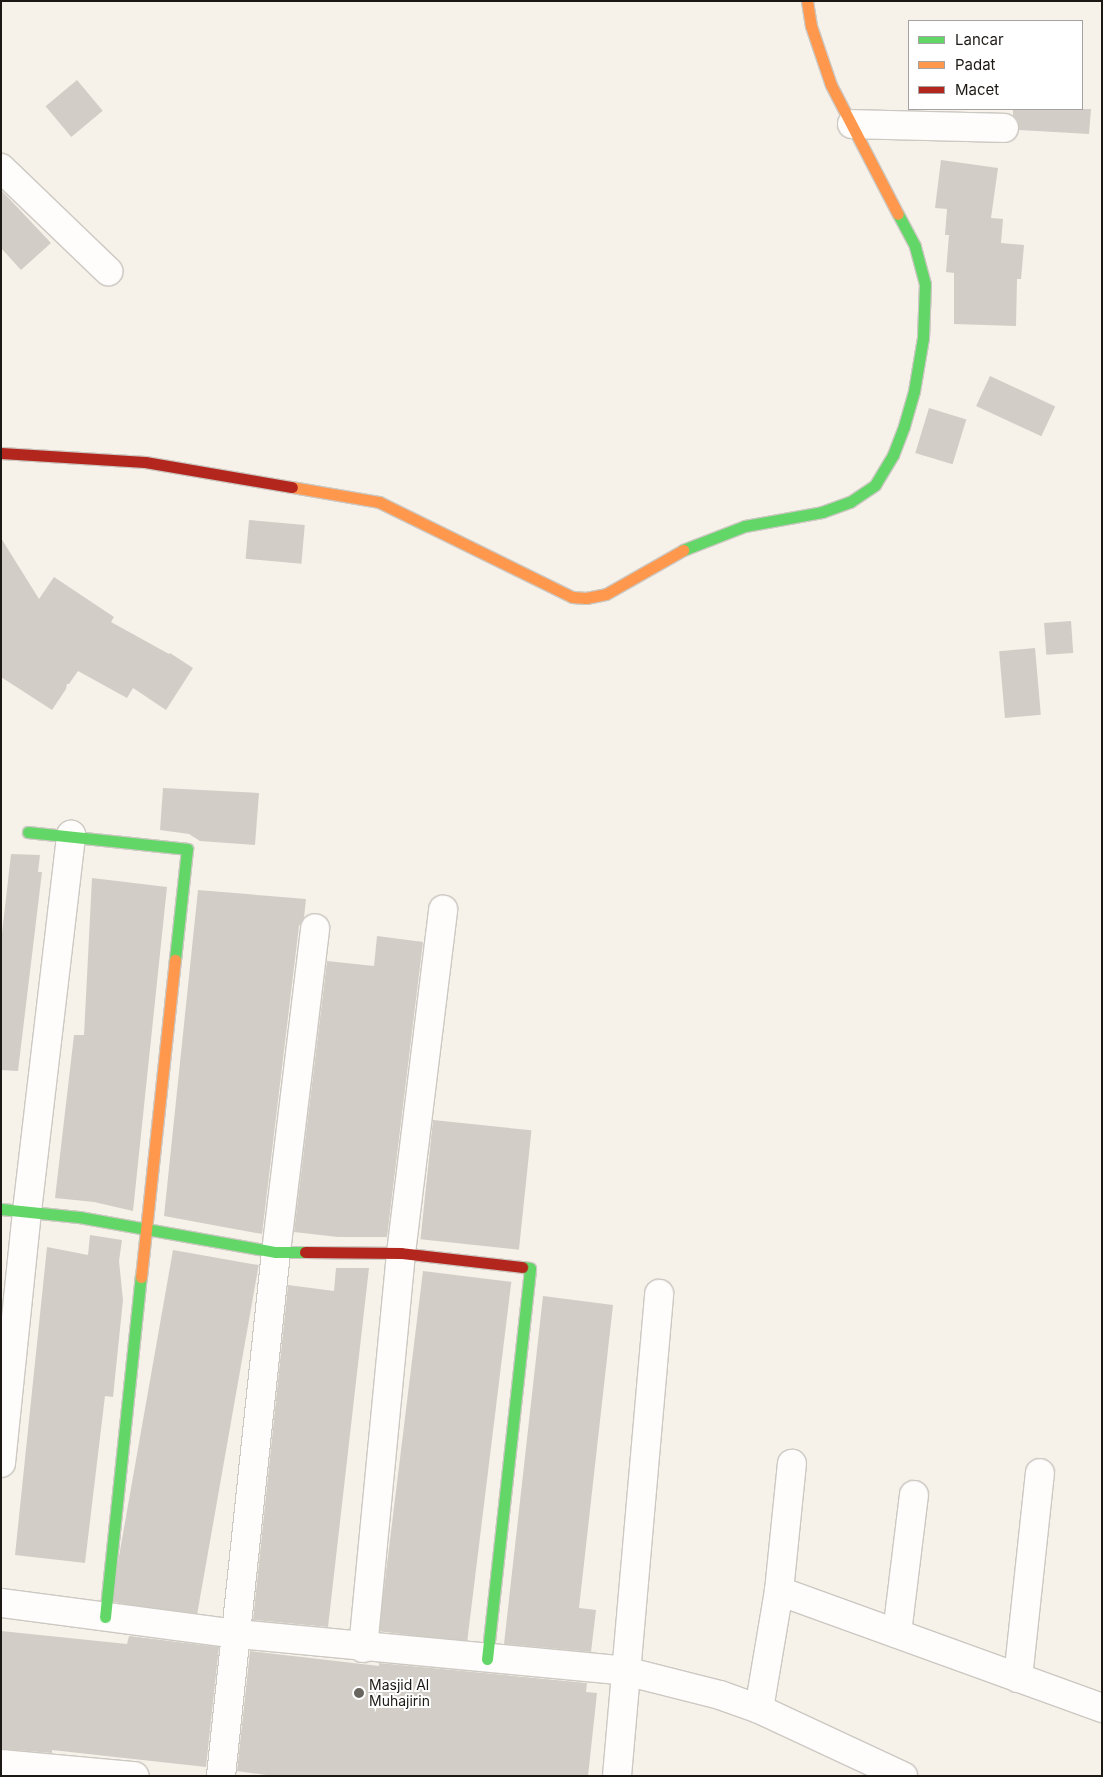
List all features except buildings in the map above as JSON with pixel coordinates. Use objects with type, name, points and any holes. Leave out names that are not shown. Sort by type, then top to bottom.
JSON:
[{"type":"street","points":[[1,453],[145,462],[379,502],[557,591],[579,598],[606,594],[675,554],[711,538],[745,526],[822,512],[850,502],[875,485],[893,455],[904,426],[914,391],[923,338],[925,284],[915,246],[831,85],[811,26],[806,1]]},
{"type":"street","points":[[852,124],[1004,128]]},
{"type":"street","points":[[1,168],[108,272]]},
{"type":"street","points":[[28,832],[187,849],[105,1617]]},
{"type":"street","points":[[1,1463],[14,1210],[71,836]]},
{"type":"street","points":[[363,1648],[401,1253],[443,910]]},
{"type":"street","points":[[221,1776],[276,1252],[315,928]]},
{"type":"street","points":[[14,1210],[146,1228],[276,1252],[401,1253],[530,1268],[487,1659]]},
{"type":"street","points":[[616,1776],[659,1294]]},
{"type":"street","points":[[759,1709],[779,1591],[792,1464]]},
{"type":"street","points":[[1018,1678],[1040,1473]]},
{"type":"street","points":[[897,1634],[914,1495]]},
{"type":"street","points":[[779,1591],[1102,1708]]},
{"type":"street","points":[[1,1603],[237,1634],[363,1648],[625,1671],[720,1694],[759,1709],[903,1776]]},
{"type":"street","points":[[1,1764],[134,1776]]},
{"type":"traffic: fast","points":[[683,550],[745,526],[822,512],[850,502],[875,485],[893,455],[904,426],[914,391],[923,338],[925,284],[915,246],[898,214]]},
{"type":"traffic: fast","points":[[28,832],[187,849],[175,960]]},
{"type":"traffic: fast","points":[[1,1209],[79,1217],[276,1252],[305,1252]]},
{"type":"traffic: fast","points":[[487,1659],[530,1268],[522,1267]]},
{"type":"traffic: fast","points":[[105,1617],[141,1277]]},
{"type":"traffic: slow","points":[[807,1],[811,26],[831,85],[898,214]]},
{"type":"traffic: slow","points":[[292,487],[379,502],[572,597],[586,598],[606,594],[683,550]]},
{"type":"traffic: slow","points":[[141,1277],[175,960]]},
{"type":"traffic: jam","points":[[1,453],[145,462],[292,487]]},
{"type":"traffic: jam","points":[[305,1252],[401,1253],[522,1267]]},
{"type":"place","name":"Masjid Al Muhajirin","points":[[359,1693]]}]
